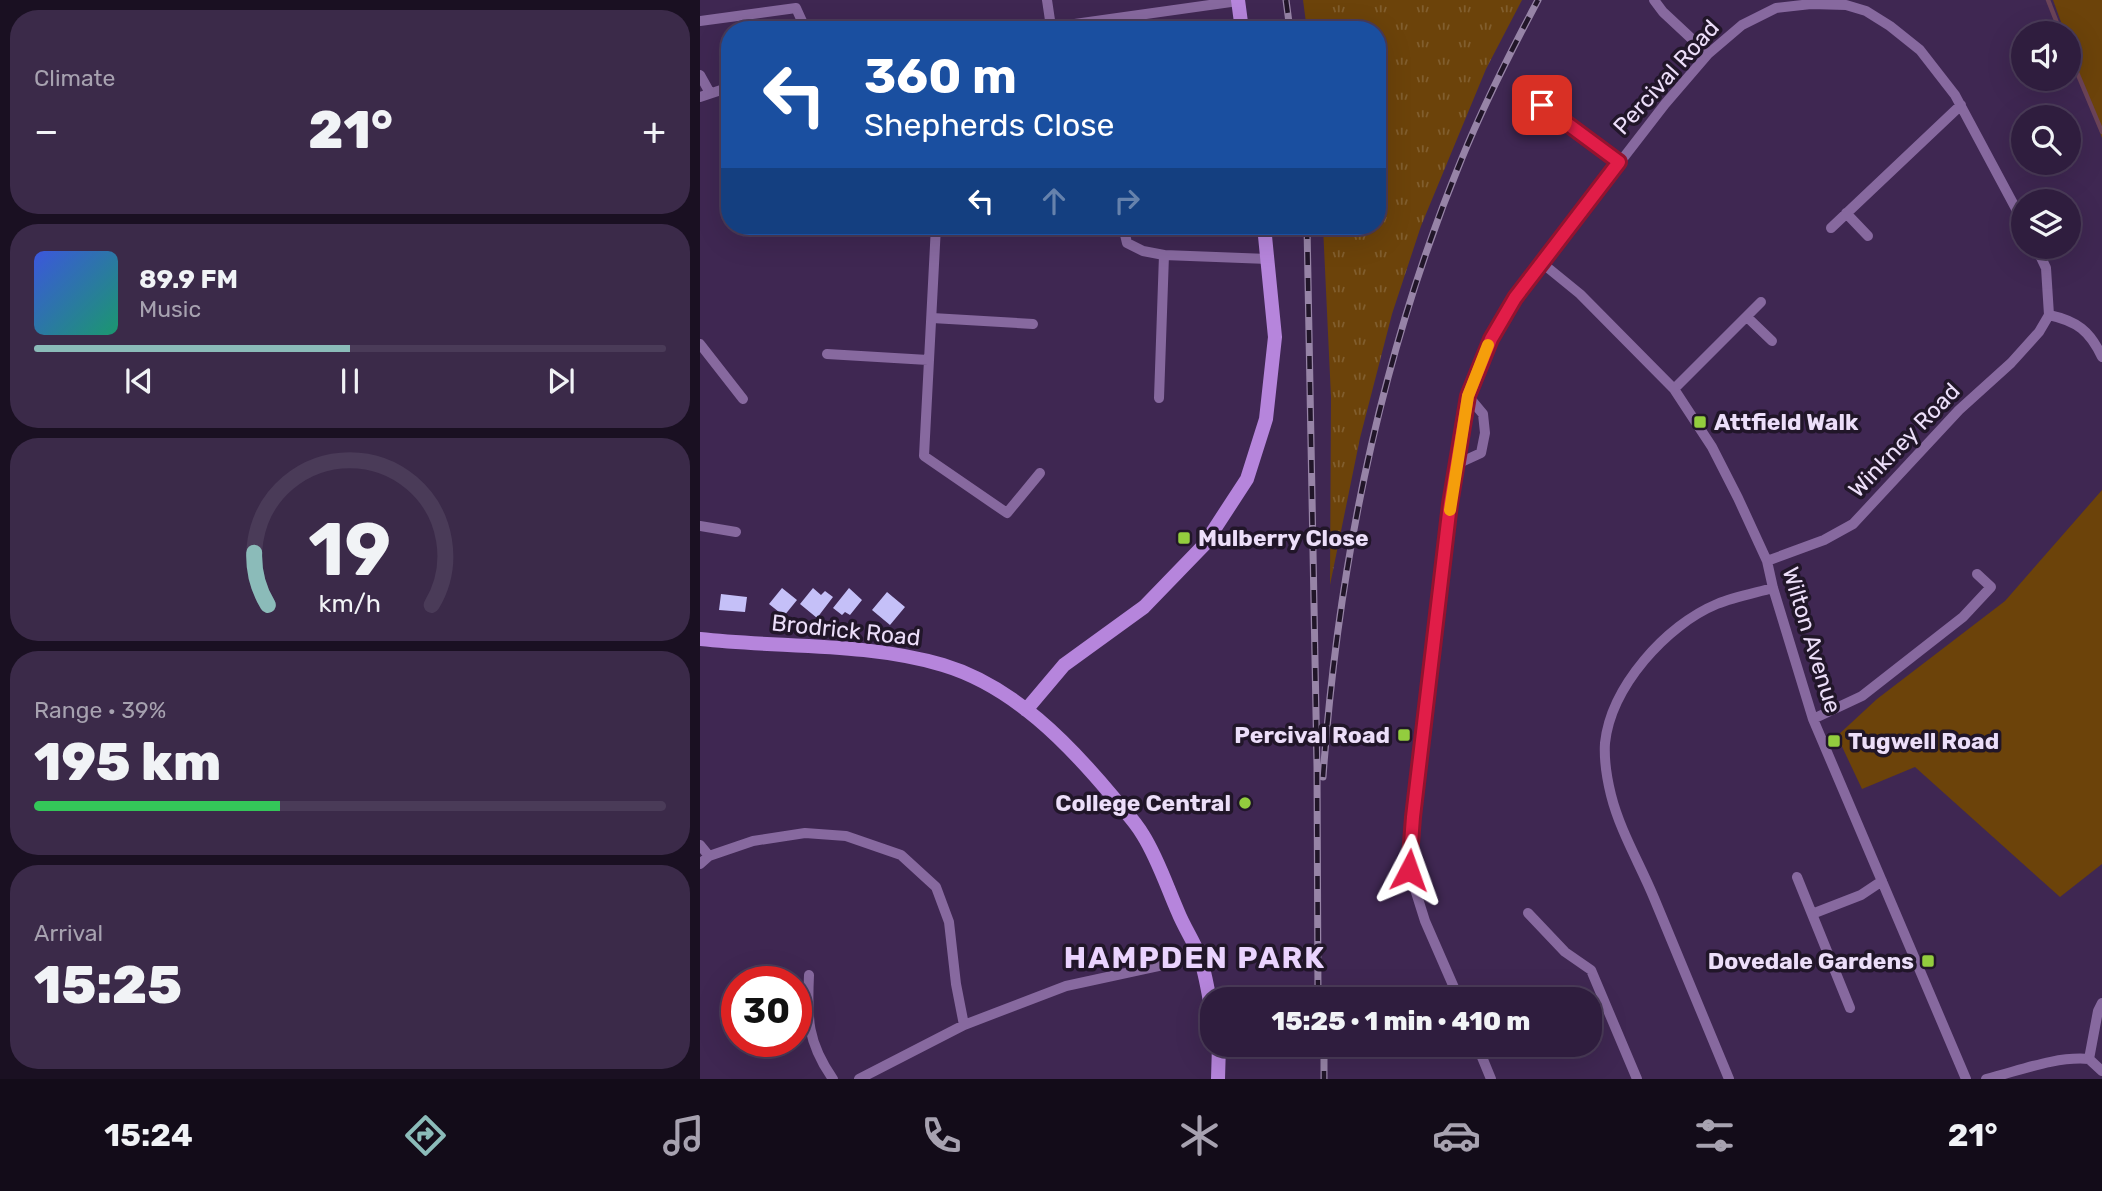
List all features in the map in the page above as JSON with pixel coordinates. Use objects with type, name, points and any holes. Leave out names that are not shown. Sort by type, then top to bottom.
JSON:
[{"type":"street","points":[[1047,0],[1050,21]]},
{"type":"street","points":[[1093,21],[1238,0],[1241,21]]},
{"type":"street","points":[[1654,0],[1709,54]]},
{"type":"street","name":"Percival Road","points":[[1454,987],[1425,922],[1409,870],[1414,804],[1450,504],[1468,396],[1491,339],[1515,298],[1665,104],[1709,54],[1742,24],[1776,8],[1847,3],[1890,26],[1920,50],[1955,95],[2011,199]]},
{"type":"street","points":[[700,21],[796,8],[802,21]]},
{"type":"street","points":[[700,75],[705,95]]},
{"type":"street","points":[[1523,91],[1619,162]]},
{"type":"street","points":[[1831,228],[1961,105]]},
{"type":"street","points":[[1846,213],[1868,236]]},
{"type":"street","points":[[936,235],[924,456],[1007,513],[1040,473]]},
{"type":"street","points":[[1125,235],[1127,243],[1143,251],[1164,255],[1268,259]]},
{"type":"street","points":[[1026,710],[1064,665],[1144,607],[1204,545],[1247,479],[1266,419],[1275,337],[1265,235]]},
{"type":"street","points":[[1159,398],[1164,255]]},
{"type":"street","points":[[2042,259],[2046,268],[2049,315],[2068,319],[2079,326],[2094,340],[2102,357]]},
{"type":"street","name":"Wilton Avenue","points":[[1542,263],[1588,302],[1674,389],[1712,447],[1767,561],[1813,719],[1966,1079]]},
{"type":"street","points":[[1674,389],[1761,302]]},
{"type":"street","name":"Winkney Road","points":[[1767,561],[1824,540],[1853,524],[1959,410],[2011,363],[2049,315]]},
{"type":"street","points":[[1747,317],[1772,341]]},
{"type":"street","points":[[932,318],[1034,324]]},
{"type":"street","points":[[700,344],[743,399]]},
{"type":"street","points":[[827,354],[929,360]]},
{"type":"street","points":[[1457,464],[1481,453],[1485,433],[1483,414],[1468,396]]},
{"type":"street","points":[[700,526],[736,532]]},
{"type":"street","points":[[1813,719],[1862,696],[1963,617],[1991,587],[1977,574]]},
{"type":"street","points":[[1729,1079],[1640,864],[1620,824],[1611,795],[1605,744],[1614,707],[1636,671],[1658,646],[1695,616],[1718,603],[1773,588]]},
{"type":"street","name":"Brodrick Road","points":[[700,639],[841,648],[914,658],[945,665],[1002,692],[1082,760],[1143,834],[1200,957],[1206,987]]},
{"type":"street","points":[[700,845],[704,860],[753,841],[805,833],[846,836],[901,855],[936,887],[949,922],[964,1025]]},
{"type":"street","points":[[1797,877],[1850,1008]]},
{"type":"street","points":[[1812,914],[1861,895],[1882,881]]},
{"type":"street","points":[[1528,914],[1565,952],[1591,971],[1637,1079]]},
{"type":"street","points":[[859,1079],[964,1025],[1066,986],[1200,957]]},
{"type":"street","points":[[2089,1059],[2102,1003]]},
{"type":"street","points":[[812,1035],[820,1060],[833,1079]]},
{"type":"street","points":[[1218,1079],[1220,1057]]},
{"type":"street","points":[[1482,1057],[1491,1079]]},
{"type":"street","points":[[1986,1079],[2076,1058],[2089,1059],[2102,1071]]},
{"type":"green space","points":[[1303,0],[1522,0],[1486,69],[1421,226],[1392,314],[1360,438],[1330,585],[1331,397],[1323,235],[1386,235],[1386,21],[1306,21]]},
{"type":"green space","points":[[2053,0],[2102,0],[2102,138],[2081,78],[2081,21],[2061,21]]},
{"type":"green space","points":[[2102,490],[2102,864],[2060,897],[1915,767],[1862,789],[1837,736],[1877,699],[2005,601]]},
{"type":"building","points":[[782,588],[797,600],[784,616],[769,604]]},
{"type":"building","points":[[813,588],[821,595],[825,591],[833,597],[817,618],[800,604]]},
{"type":"building","points":[[849,588],[862,600],[850,615],[845,612],[842,615],[833,608]]},
{"type":"building","points":[[887,592],[905,607],[890,625],[872,610]]},
{"type":"building","points":[[721,594],[747,597],[745,612],[719,610]]},
{"type":"waterway","points":[[2048,0],[2056,21]]},
{"type":"waterway","points":[[2081,82],[2102,132]]},
{"type":"railway","points":[[1286,0],[1289,21]]},
{"type":"railway","points":[[1323,777],[1330,698],[1352,540],[1386,384],[1433,232],[1462,158],[1498,78],[1538,0]]},
{"type":"railway","points":[[1307,235],[1317,767],[1318,987]]},
{"type":"railway","points":[[1324,1057],[1324,1079]]},
{"type":"slow traffic","points":[[1450,510],[1468,396],[1488,345]]},
{"type":"place","name":"Attfield Walk","points":[[1700,422]]},
{"type":"place","name":"Mulberry Close","points":[[1184,538]]},
{"type":"place","name":"Percival Road","points":[[1404,735]]},
{"type":"place","name":"Tugwell Road","points":[[1834,741]]},
{"type":"place","name":"College Central","points":[[1245,803]]},
{"type":"place","name":"Dovedale Gardens","points":[[1928,961]]},
{"type":"district","name":"HAMPDEN PARK","points":[[1195,958]]},
{"type":"route","points":[[1409,870],[1450,504],[1468,396],[1491,339],[1515,298],[1619,162],[1542,105]]}]
